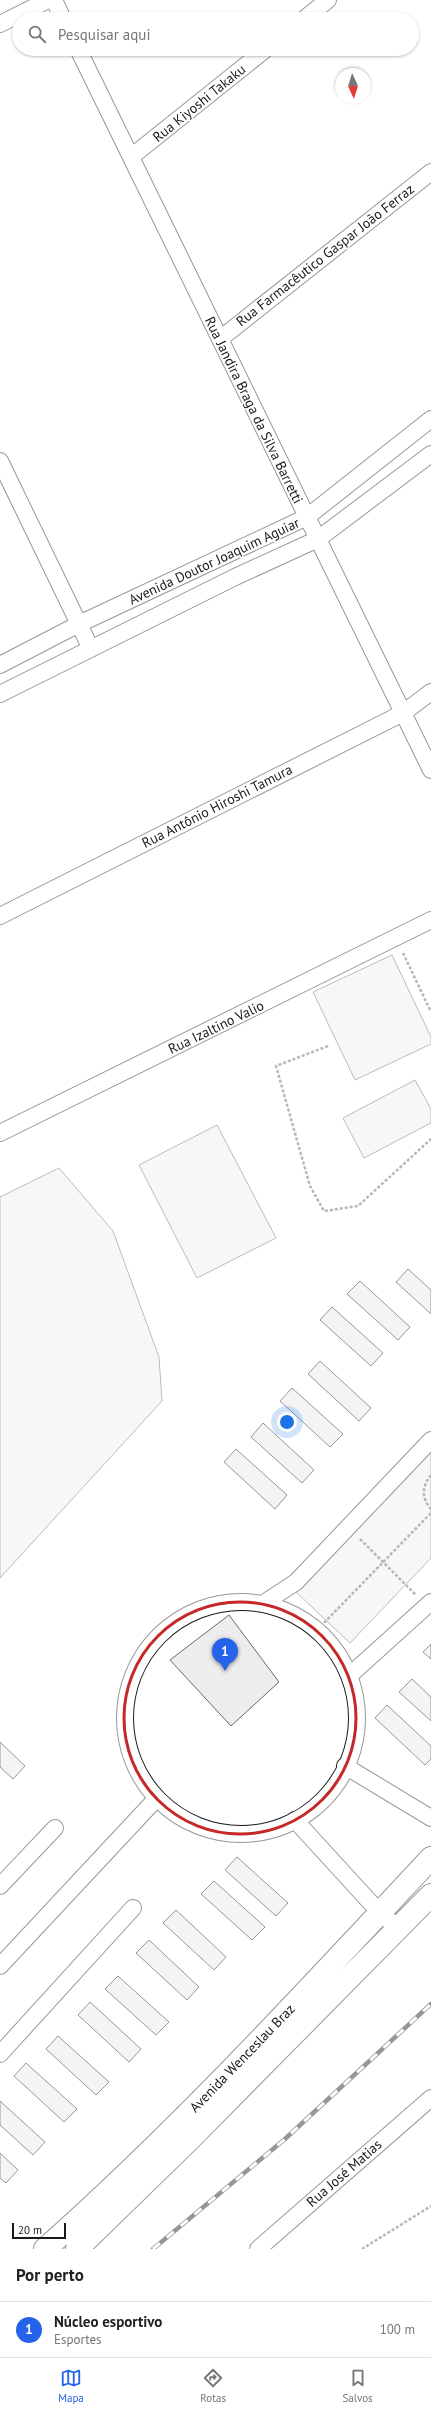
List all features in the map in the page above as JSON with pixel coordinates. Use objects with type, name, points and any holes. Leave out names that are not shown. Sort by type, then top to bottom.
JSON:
[{"type":"street","points":[[24,12],[48,0]]},
{"type":"street","points":[[54,0],[60,12]]},
{"type":"street","points":[[313,12],[328,0]]},
{"type":"street","points":[[0,24],[12,18]]},
{"type":"street","name":"Rua Jandira Braga da Silva Barretti","points":[[81,56],[431,770]]},
{"type":"street","name":"Rua Kiyoshi Takaku","points":[[131,157],[257,56]]},
{"type":"street","name":"Rua Farmacêutico Gaspar João Ferraz","points":[[220,339],[431,172]]},
{"type":"street","name":"Avenida Doutor Joaquim Aguiar","points":[[0,665],[79,624],[307,517],[431,419]]},
{"type":"street","name":"Avenida Doutor Joaquim Aguiar","points":[[0,694],[235,577],[318,539],[431,454]]},
{"type":"street","points":[[0,461],[91,648]]},
{"type":"street","name":"Rua Antônio Hiroshi Tamura","points":[[0,916],[403,713],[431,692]]},
{"type":"street","name":"Rua Izaltino Valio","points":[[0,1134],[431,920]]},
{"type":"street","points":[[264,1604],[296,1582],[431,1440]]},
{"type":"street","points":[[227,1602],[264,1604],[295,1614],[317,1630],[342,1660],[349,1676],[354,1690],[357,1723],[352,1754],[337,1783],[315,1807],[295,1820],[257,1833],[220,1832],[186,1821],[156,1799],[135,1768],[124,1733],[125,1696],[138,1662],[160,1632],[191,1612],[227,1602]]},
{"type":"street","points":[[349,1676],[429,1604]]},
{"type":"street","points":[[345,1766],[431,1818]]},
{"type":"street","points":[[0,1966],[156,1799]]},
{"type":"street","points":[[295,1820],[380,1913],[398,1928]]},
{"type":"street","points":[[0,1886],[55,1828]]},
{"type":"street","name":"Avenida Wenceslau Braz","points":[[257,2059],[380,1913],[431,1858]]},
{"type":"street","name":"Avenida Wenceslau Braz","points":[[45,2249],[75,2241],[178,2124],[257,2059],[398,1928],[431,1895]]},
{"type":"street","points":[[0,2054],[133,1908]]},
{"type":"street","name":"Rua José Matias","points":[[258,2249],[431,2098]]},
{"type":"path","points":[[396,938],[431,1012]]},
{"type":"path","points":[[328,1046],[276,1066],[310,1186],[324,1211],[358,1206],[431,1139]]},
{"type":"path","points":[[431,1475],[424,1490],[424,1498],[431,1509]]},
{"type":"path","points":[[317,1630],[431,1513]]},
{"type":"path","points":[[349,1526],[382,1562],[429,1604]]},
{"type":"path","points":[[362,2249],[431,2206]]},
{"type":"highlighted area","points":[[227,1602],[264,1603],[295,1614],[322,1634],[342,1660],[351,1682],[357,1723],[352,1754],[337,1783],[315,1807],[288,1824],[257,1833],[220,1832],[186,1821],[156,1799],[135,1769],[124,1733],[125,1696],[138,1662],[160,1632],[191,1612]]},
{"type":"shaded area","points":[[392,955],[431,1037],[431,1044],[355,1080],[313,992]]},
{"type":"shaded area","points":[[415,1080],[431,1109],[431,1123],[364,1158],[343,1118]]},
{"type":"shaded area","points":[[217,1125],[276,1238],[197,1278],[139,1165]]},
{"type":"shaded area","points":[[59,1168],[113,1231],[159,1357],[162,1401],[0,1578],[0,1197]]},
{"type":"shaded area","points":[[431,1445],[431,1558],[350,1643],[294,1590]]},
{"type":"shaded area","points":[[229,1615],[279,1682],[231,1726],[170,1660]]},
{"type":"building","points":[[408,1269],[431,1290],[431,1314],[396,1282]]},
{"type":"building","points":[[360,1281],[410,1327],[398,1340],[347,1294]]},
{"type":"building","points":[[332,1307],[383,1353],[371,1366],[320,1320]]},
{"type":"building","points":[[320,1361],[371,1408],[359,1421],[308,1374]]},
{"type":"building","points":[[292,1388],[343,1434],[330,1447],[280,1401]]},
{"type":"building","points":[[263,1423],[314,1470],[302,1483],[251,1437]]},
{"type":"building","points":[[236,1449],[287,1495],[275,1509],[224,1462]]},
{"type":"building","points":[[431,1644],[431,1659],[423,1652]]},
{"type":"building","points":[[412,1679],[431,1697],[431,1721],[399,1692]]},
{"type":"building","points":[[387,1705],[431,1746],[431,1759],[425,1765],[375,1718]]},
{"type":"building","points":[[0,1742],[25,1766],[13,1779],[0,1767]]},
{"type":"building","points":[[237,1857],[288,1903],[276,1916],[225,1870]]},
{"type":"building","points":[[214,1881],[265,1927],[252,1940],[201,1894]]},
{"type":"building","points":[[176,1910],[226,1957],[214,1970],[163,1923]]},
{"type":"building","points":[[149,1940],[199,1987],[187,2000],[136,1953]]},
{"type":"building","points":[[118,1976],[169,2022],[156,2035],[105,1989]]},
{"type":"building","points":[[90,2002],[141,2049],[129,2062],[78,2015]]},
{"type":"building","points":[[58,2036],[109,2082],[96,2095],[46,2049]]},
{"type":"building","points":[[26,2063],[77,2109],[64,2122],[14,2076]]},
{"type":"building","points":[[0,2101],[45,2142],[33,2155],[0,2125]]},
{"type":"building","points":[[0,2153],[18,2170],[6,2183],[0,2178]]},
{"type":"railway","points":[[153,2249],[285,2139],[431,2004]]},
{"type":"place","name":"Núcleo esportivo","points":[[225,1671]]}]
